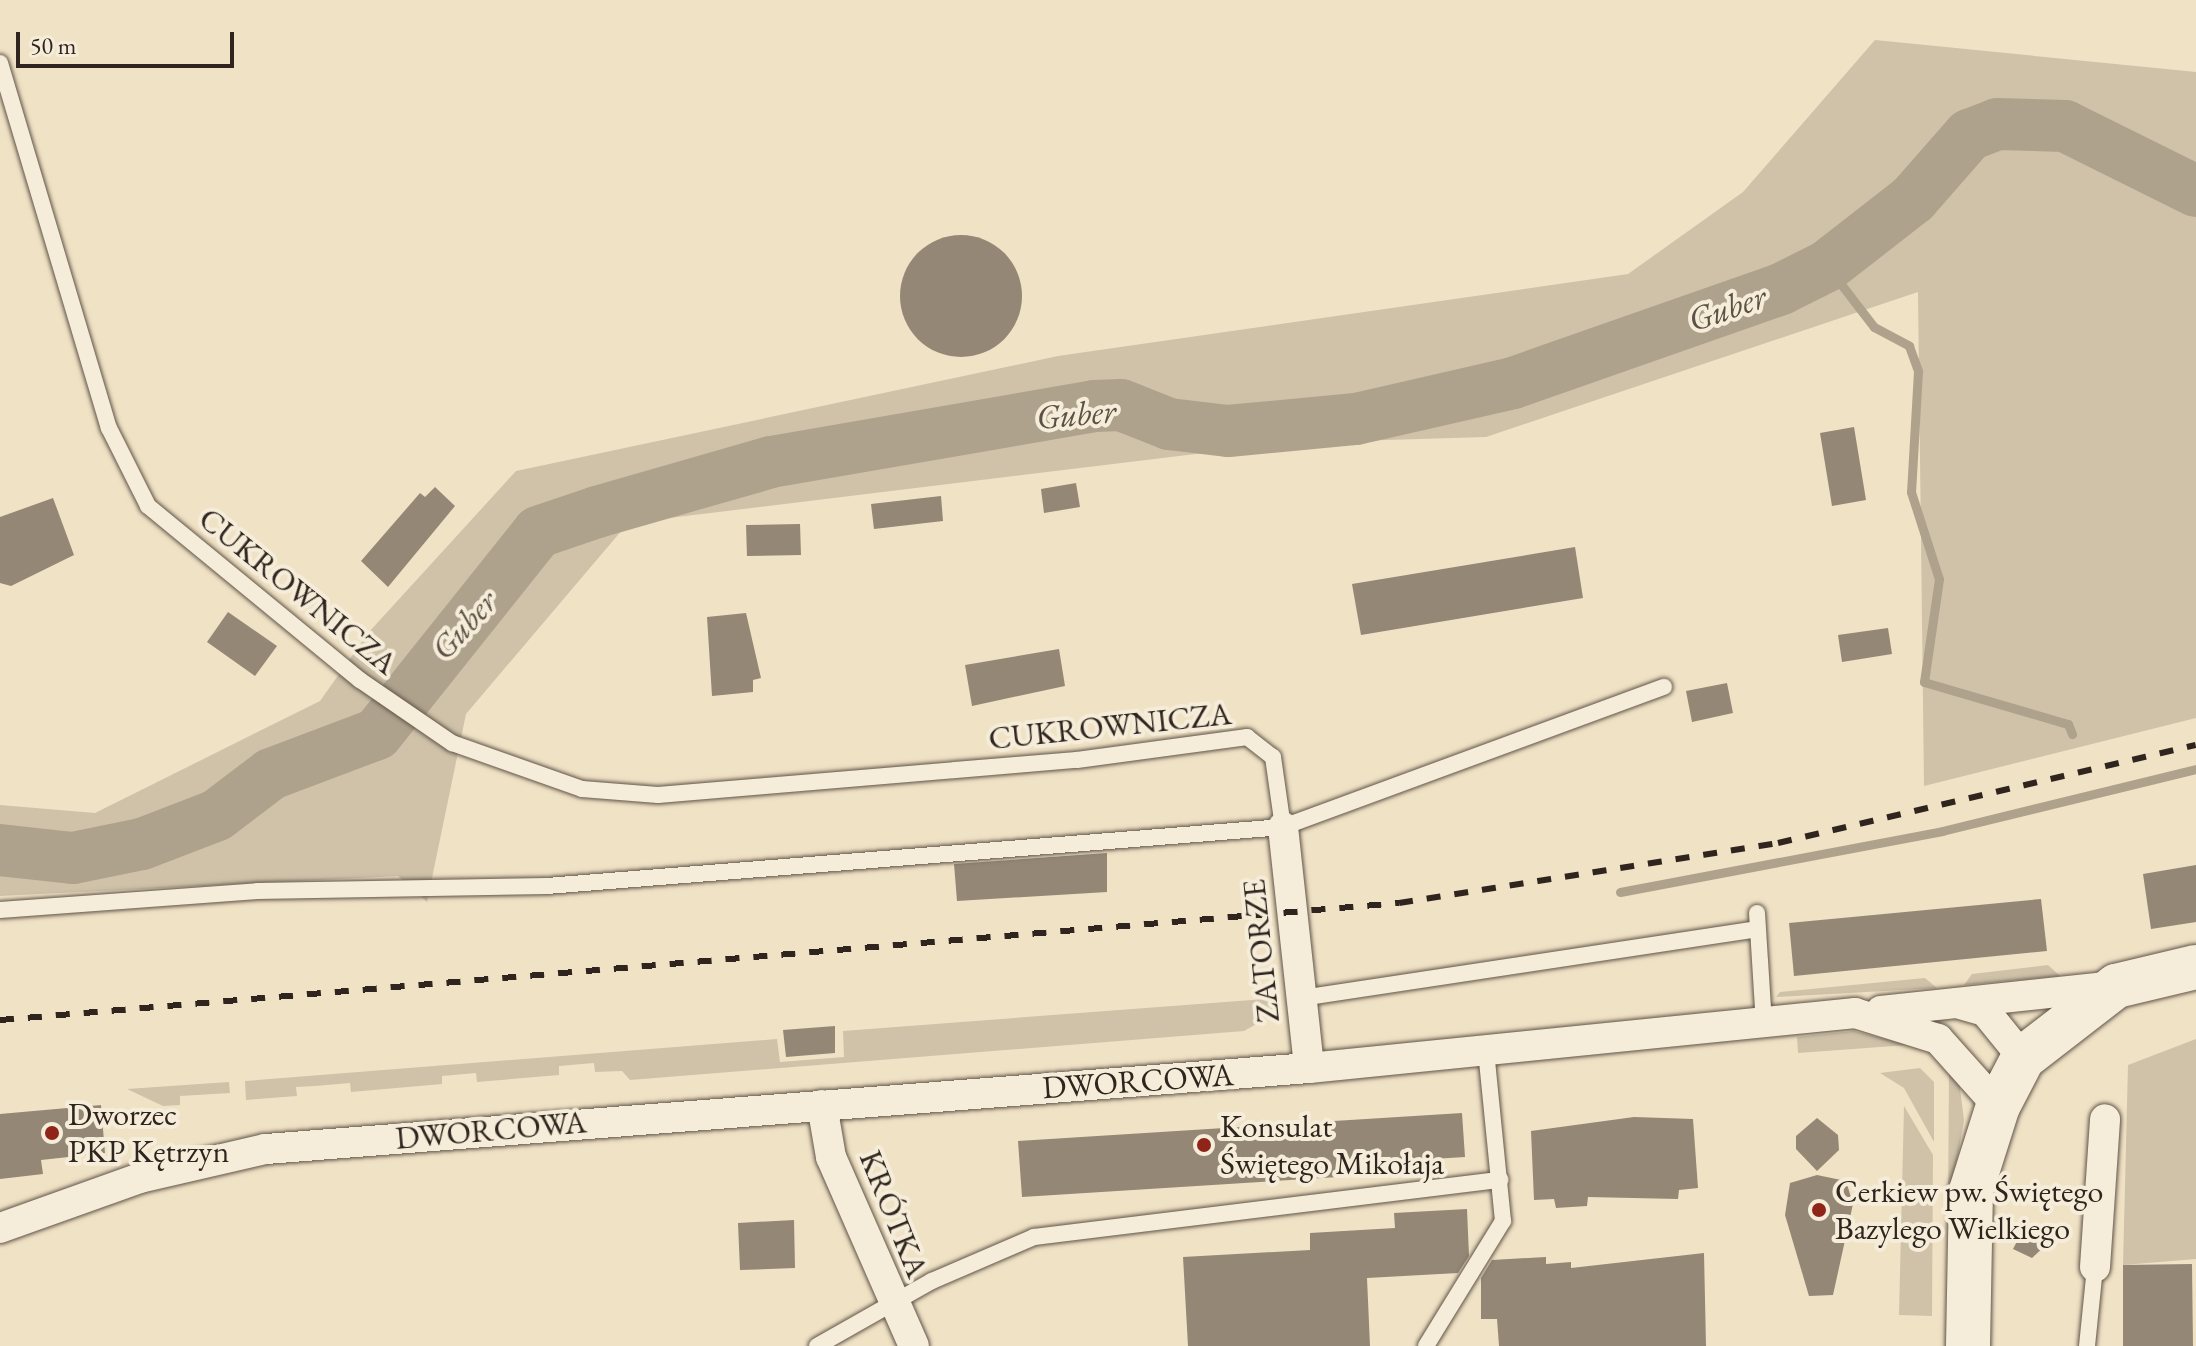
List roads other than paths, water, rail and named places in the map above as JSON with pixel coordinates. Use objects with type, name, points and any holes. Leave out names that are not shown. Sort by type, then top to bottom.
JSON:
[{"type":"main road","points":[[1968,1346],[1971,1191],[1998,1106],[2023,1058],[2116,986],[2196,967]]},
{"type":"street","name":"ZATORZE","points":[[1283,827],[1309,1068]]},
{"type":"street","points":[[1855,1013],[2116,986]]},
{"type":"street","points":[[1957,1003],[1985,1011],[2023,1058]]},
{"type":"street","name":"DWORCOWA","points":[[0,1228],[140,1178],[248,1152],[1309,1068],[1855,1013],[1938,1039],[1998,1106]]},
{"type":"street","name":"KRÓTKA","points":[[822,1105],[831,1157],[891,1303],[914,1346]]},
{"type":"street","points":[[2095,1267],[2105,1119]]},
{"type":"lane","name":"CUKROWNICZA","points":[[0,63],[109,428],[148,506],[360,680],[452,743],[582,789],[658,795],[1077,760],[1247,737],[1273,757],[1283,827]]},
{"type":"lane","points":[[0,910],[257,891],[547,886],[1283,827],[1664,687]]},
{"type":"lane","points":[[1302,998],[1757,921],[1764,1024]]},
{"type":"lane","points":[[1426,1346],[1503,1221],[1486,1051]]},
{"type":"lane","points":[[819,1345],[891,1303],[1034,1237],[1501,1180]]},
{"type":"lane","points":[[2087,1346],[2095,1267]]},
{"type":"waterway","name":"Guber","points":[[0,850],[73,858],[142,844],[217,815],[271,774],[377,734],[538,532],[597,512],[771,462],[1094,406],[1121,405],[1169,424],[1228,431],[1356,419],[1513,383],[1781,289],[1827,266],[1913,199],[1969,135],[1997,124],[2065,126],[2196,191]]},
{"type":"waterway","points":[[1827,266],[1874,327],[1909,346],[1918,371],[1911,492],[1939,579],[1924,682],[2068,724],[2072,734]]},
{"type":"waterway","points":[[1620,892],[1942,831],[2196,769]]},
{"type":"railway","points":[[0,1020],[1399,903],[1778,843],[2196,745]]},
{"type":"place","name":"Dworzec PKP Kętrzyn","points":[[52,1133]]},
{"type":"place","name":"Konsulat Świętego Mikołaja","points":[[1204,1145]]},
{"type":"place","name":"Cerkiew pw. Świętego Bazylego Wielkiego","points":[[1819,1210]]}]
